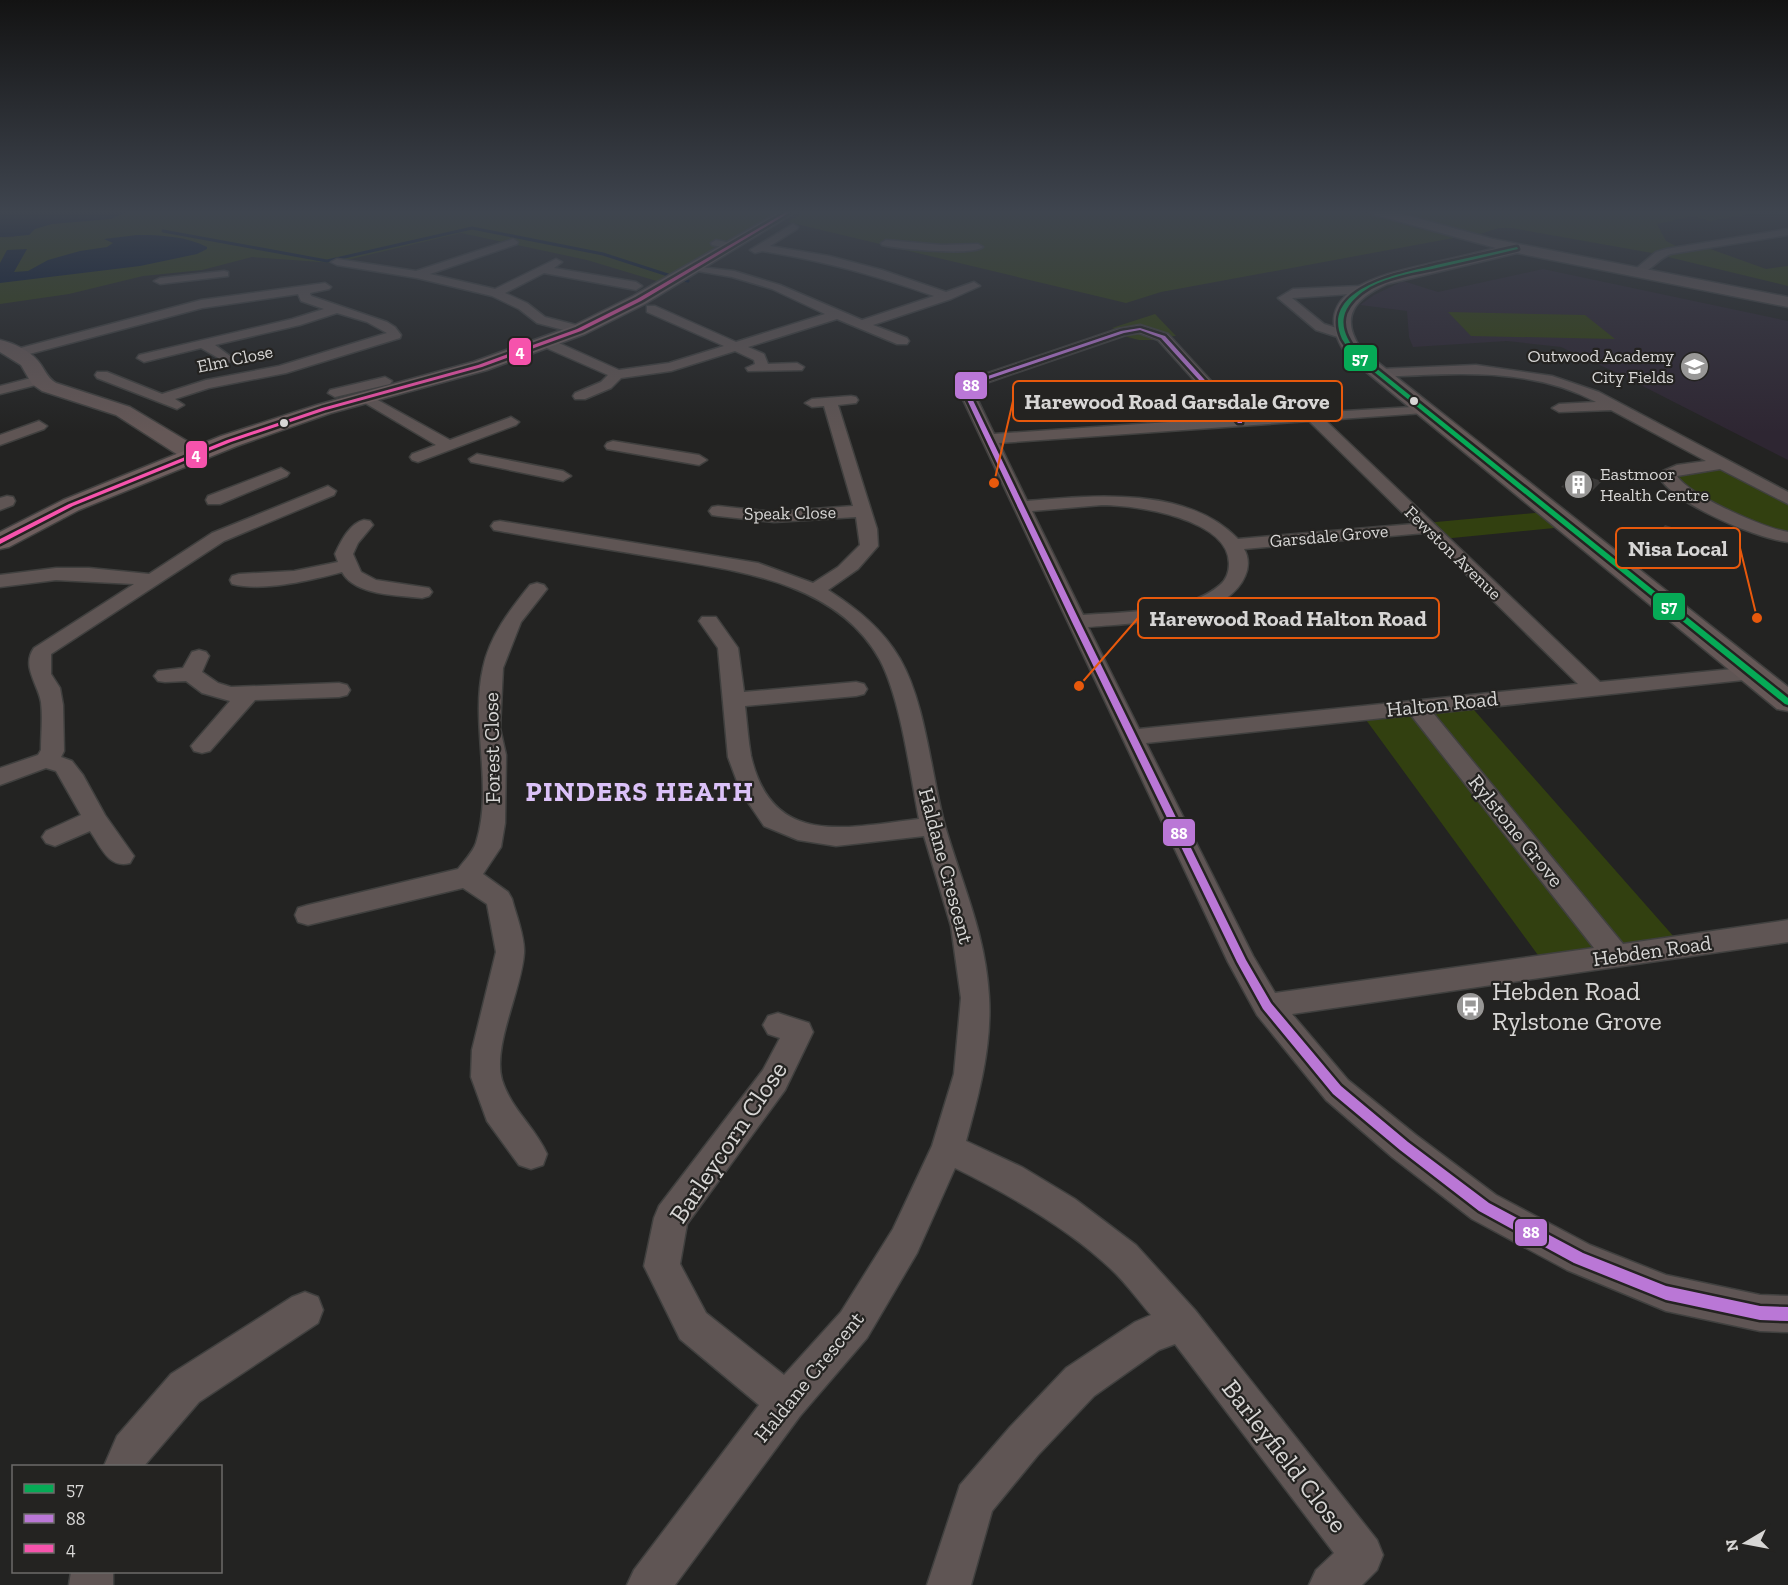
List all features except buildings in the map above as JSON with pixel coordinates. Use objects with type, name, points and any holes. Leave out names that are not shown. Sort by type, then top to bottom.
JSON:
[{"type":"main road","points":[[0,542],[71,505],[201,452],[360,392],[480,366],[547,343],[623,309],[666,285]]},
{"type":"street","points":[[174,285],[196,291],[303,290],[325,287]]},
{"type":"street","points":[[9,349],[196,291],[206,285]]},
{"type":"street","points":[[461,285],[496,293],[523,306],[541,320],[579,330]]},
{"type":"street","points":[[496,293],[512,285]]},
{"type":"street","points":[[630,285],[636,286]]},
{"type":"street","points":[[769,285],[902,341]]},
{"type":"street","points":[[915,285],[947,296]]},
{"type":"street","points":[[1369,285],[1360,290],[1346,305],[1340,324],[1347,344],[1354,353],[1788,702]]},
{"type":"street","points":[[1703,285],[1788,302]]},
{"type":"street","points":[[861,325],[974,286]]},
{"type":"street","points":[[303,290],[305,298],[336,309]]},
{"type":"street","points":[[1344,335],[1320,327],[1284,298],[1293,293],[1360,290]]},
{"type":"street","points":[[144,358],[296,322],[336,309]]},
{"type":"street","name":"Elm Close","points":[[162,399],[206,384],[280,370],[395,334],[391,328],[336,309]]},
{"type":"street","points":[[651,309],[760,358],[757,368],[797,367]]},
{"type":"street","points":[[547,343],[618,374],[671,367],[836,315]]},
{"type":"street","points":[[1240,422],[1167,340],[1156,333],[1140,329],[1123,332],[968,386],[965,392],[990,439],[1076,622],[1242,962],[1267,1006],[1337,1090],[1404,1146],[1484,1207],[1579,1258],[1666,1293],[1760,1313],[1788,1314]]},
{"type":"street","points":[[202,343],[227,358]]},
{"type":"street","points":[[9,349],[33,367],[39,380],[59,390],[125,411],[161,432],[166,438],[201,452]]},
{"type":"street","points":[[316,359],[349,379],[360,392],[448,445]]},
{"type":"street","points":[[1380,373],[1461,368],[1514,372],[1573,387],[1616,406],[1788,500]]},
{"type":"street","points":[[580,396],[606,386],[618,374]]},
{"type":"street","points":[[102,375],[182,407]]},
{"type":"street","points":[[0,390],[39,380]]},
{"type":"street","points":[[335,393],[360,392],[385,381]]},
{"type":"street","points":[[812,403],[851,400]]},
{"type":"street","name":"Speak Close","points":[[815,590],[849,569],[869,546],[868,530],[830,402]]},
{"type":"street","points":[[1558,408],[1616,406]]},
{"type":"street","points":[[990,439],[1424,409]]},
{"type":"street","name":"Fewston Avenue","points":[[1313,417],[1594,688]]},
{"type":"street","points":[[418,457],[511,422]]},
{"type":"street","points":[[0,440],[39,426]]},
{"type":"street","points":[[613,446],[699,460]]},
{"type":"street","points":[[477,459],[563,476]]},
{"type":"street","points":[[1721,464],[1677,471],[1669,474],[1669,480],[1753,530],[1777,537],[1788,537]]},
{"type":"street","points":[[214,500],[281,472]]},
{"type":"street","points":[[246,487],[286,508]]},
{"type":"street","points":[[0,777],[46,760],[53,751],[50,688],[40,674],[41,652],[218,537],[328,491]]},
{"type":"street","points":[[1023,507],[1090,501],[1128,501],[1147,504],[1197,519],[1215,528],[1233,545],[1240,564],[1235,579],[1226,591],[1210,600],[1190,608],[1076,622]]},
{"type":"street","name":"Speak Close","points":[[717,512],[774,516],[861,511]]},
{"type":"street","points":[[364,525],[350,541],[344,554],[347,566],[353,575],[371,585],[422,592]]},
{"type":"street","name":"Haldane Crescent","points":[[500,526],[758,569],[815,590],[844,609],[868,630],[890,660],[904,700],[933,826],[965,926],[975,998],[969,1074],[948,1148],[904,1240],[854,1324],[786,1402],[649,1585]]},
{"type":"street","name":"Garsdale Grove","points":[[1233,545],[1426,528]]},
{"type":"street","points":[[239,580],[283,579],[312,575],[347,566]]},
{"type":"street","points":[[0,581],[56,574],[99,574],[153,580]]},
{"type":"street","name":"Forest Close","points":[[467,877],[488,848],[493,823],[494,755],[489,728],[493,668],[511,621],[539,595]]},
{"type":"street","points":[[709,621],[728,648],[740,756],[753,792],[773,820],[798,831],[836,837],[933,826]]},
{"type":"street","points":[[165,676],[195,665],[210,688],[230,694],[339,690]]},
{"type":"street","name":"Halton Road","points":[[1132,737],[1753,673]]},
{"type":"street","points":[[735,700],[856,689]]},
{"type":"street","points":[[207,733],[248,694]]},
{"type":"street","name":"Rylstone Grove","points":[[1416,707],[1617,956]]},
{"type":"street","points":[[46,760],[64,766],[75,781],[95,819],[121,856]]},
{"type":"street","points":[[55,837],[95,819]]},
{"type":"street","points":[[308,915],[467,877],[498,899],[510,952],[486,1050],[486,1077],[498,1111],[531,1154]]},
{"type":"street","name":"Hebden Road","points":[[1267,1006],[1788,931]]},
{"type":"street","name":"Barleycorn Close","points":[[778,1025],[798,1032],[774,1080],[671,1218],[662,1266],[693,1326],[786,1402]]},
{"type":"street","name":"Barleyfield Close","points":[[948,1148],[1010,1178],[1063,1211],[1124,1257],[1182,1323],[1362,1555],[1331,1585]]},
{"type":"street","points":[[125,1465],[131,1450],[184,1388],[305,1310]]},
{"type":"street","points":[[949,1585],[975,1500],[1024,1441],[1080,1383],[1148,1335],[1182,1323]]},
{"type":"shaded area","name":"Outwood Academy City Fields","points":[[1395,285],[1416,285],[1438,292],[1470,285],[1618,285],[1788,321],[1788,460],[1561,347],[1507,341],[1413,347],[1409,337],[1407,311],[1360,305]]},
{"type":"green space","points":[[0,285],[106,285],[69,294],[0,304]]},
{"type":"green space","points":[[1051,285],[1199,285],[1161,292],[1126,303]]},
{"type":"green space","points":[[1448,312],[1585,315],[1615,339],[1471,336]]},
{"type":"green space","points":[[1155,314],[1176,336],[1164,337],[1167,340],[1139,340],[1116,334],[1122,332],[1112,328]]},
{"type":"green space","points":[[1721,464],[1788,499],[1788,537],[1777,537],[1676,486],[1677,470]]},
{"type":"green space","points":[[1545,512],[1564,527],[1442,539],[1425,523]]},
{"type":"green space","points":[[1467,702],[1682,946],[1546,966],[1361,713]]},
{"type":"transit line","name":"4","points":[[0,542],[71,505],[229,441],[324,409],[480,366],[579,330],[665,285]]},
{"type":"transit line","name":"57","points":[[1372,285],[1357,294],[1342,314],[1341,326],[1345,339],[1354,353],[1788,702]]},
{"type":"transit line","name":"88","points":[[1240,422],[1163,337],[1140,329],[1123,332],[981,380],[965,389],[1242,962],[1267,1006],[1337,1090],[1404,1146],[1484,1207],[1579,1258],[1666,1293],[1760,1313],[1788,1314]]},
{"type":"place","name":"Outwood Academy City Fields","points":[[1695,366]]},
{"type":"place","name":"Harewood Road Garsdale Grove","points":[[994,483]]},
{"type":"place","name":"Eastmoor Health Centre","points":[[1579,484]]},
{"type":"place","name":"Nisa Local","points":[[1757,618]]},
{"type":"place","name":"Harewood Road Halton Road","points":[[1079,686]]},
{"type":"place","name":"Hebden Road Rylstone Grove","points":[[1471,1006]]},
{"type":"district","name":"PINDERS HEATH","points":[[640,792]]}]
